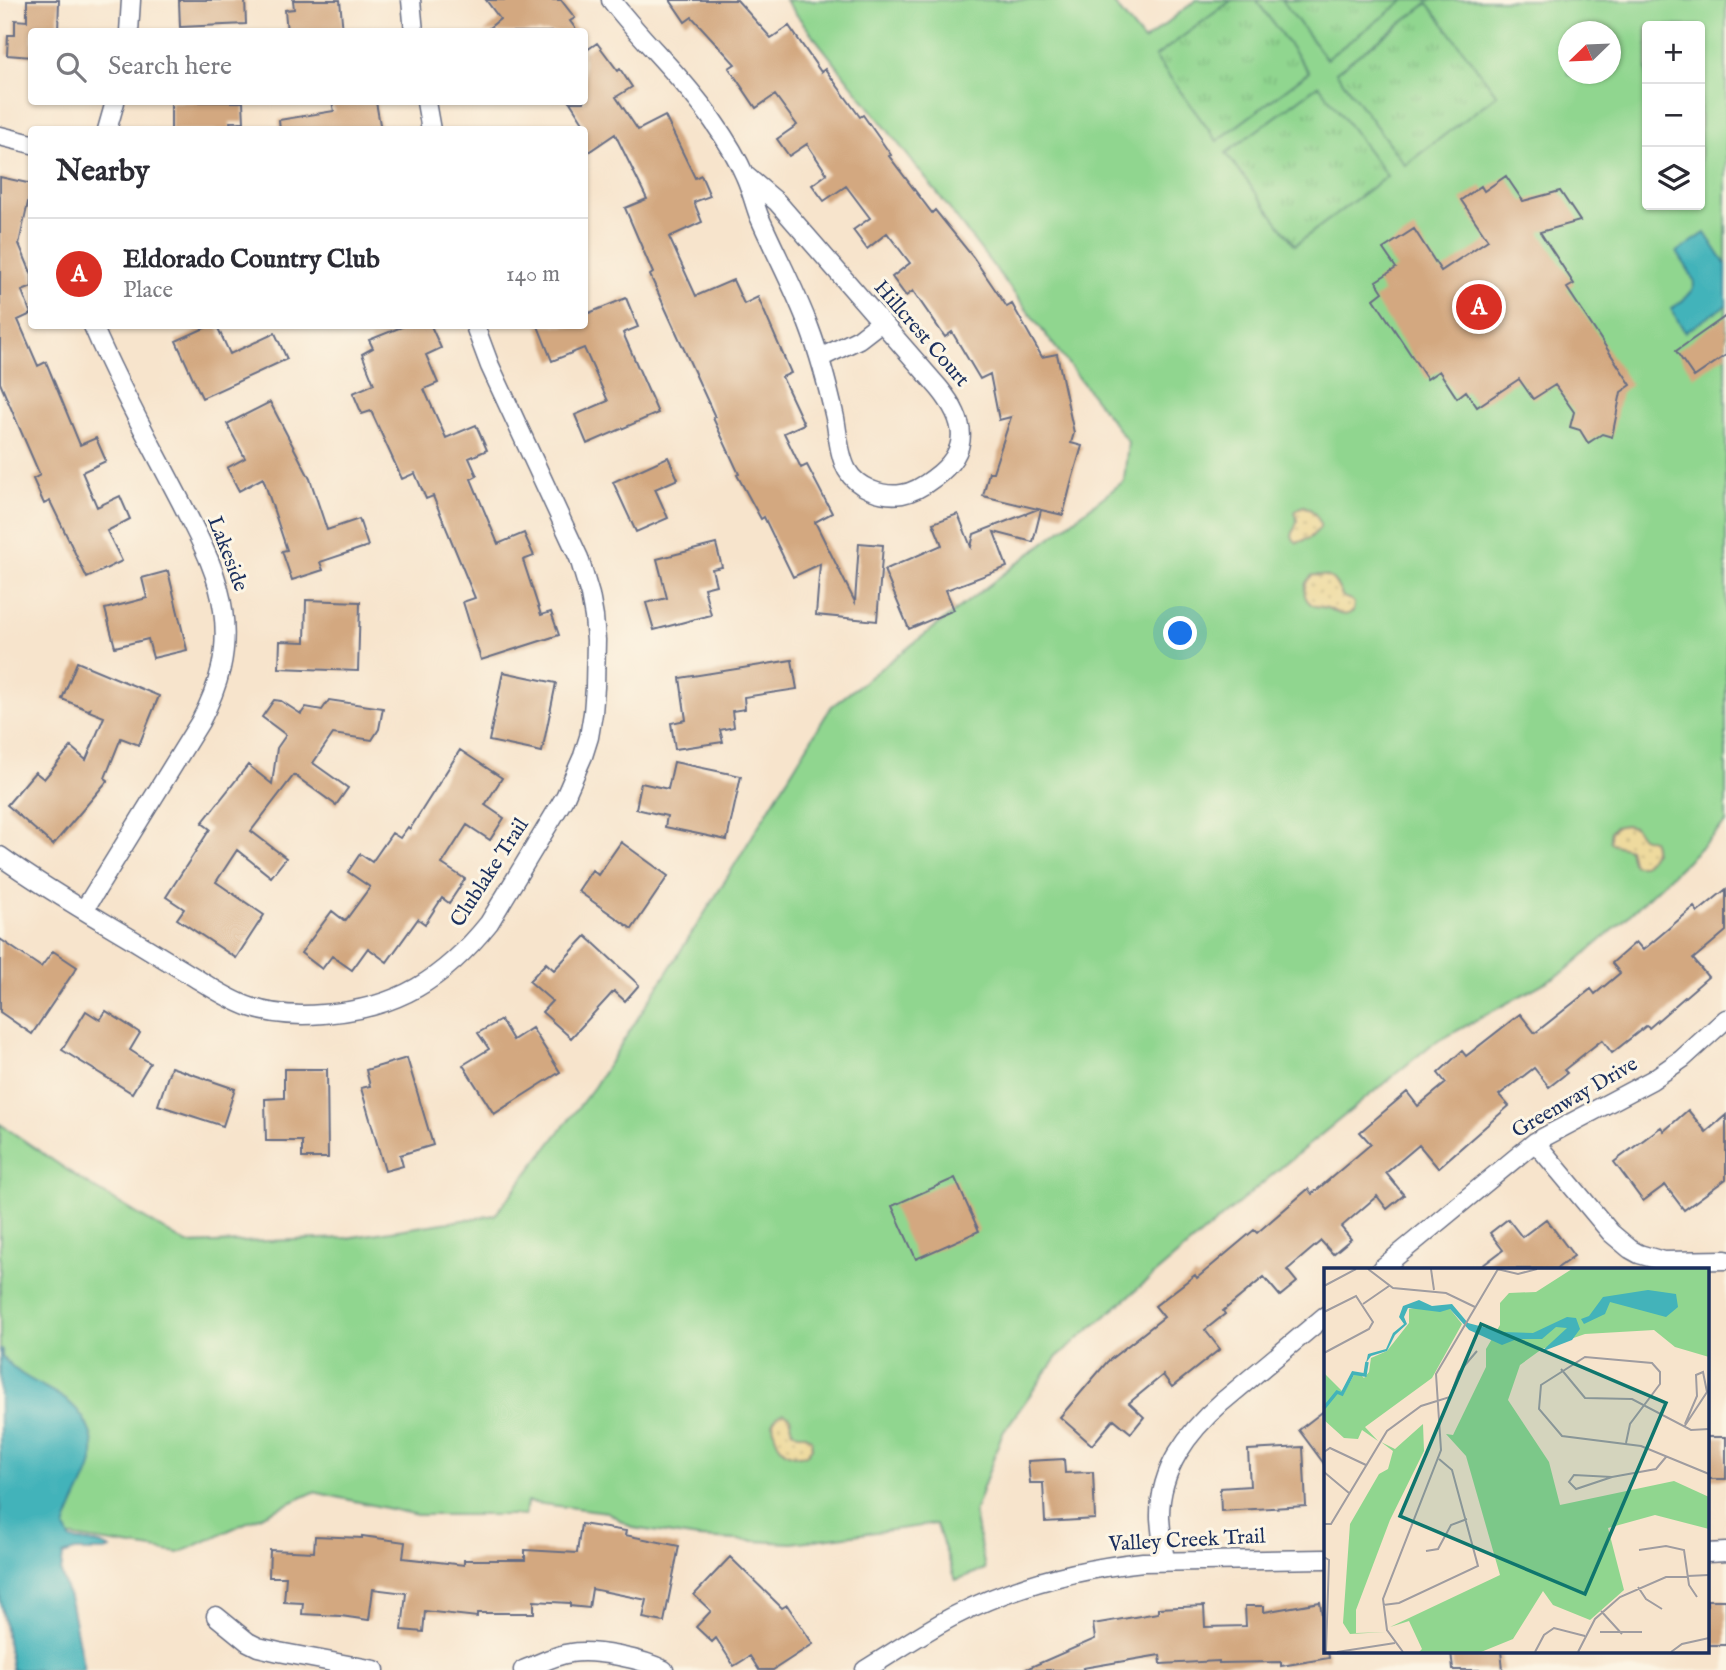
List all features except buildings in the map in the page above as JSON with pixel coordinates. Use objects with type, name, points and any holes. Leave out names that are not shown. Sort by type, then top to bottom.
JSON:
[{"type":"street","points":[[129,28],[131,0]]},
{"type":"street","points":[[411,0],[414,28]]},
{"type":"street","name":"Hillcrest Court","points":[[611,0],[694,96],[720,132],[745,176],[758,213],[802,308],[820,358],[847,470],[853,478],[869,489],[888,495],[917,489],[937,476],[959,449],[961,430],[949,400],[777,202],[745,176]]},
{"type":"street","points":[[108,126],[114,105]]},
{"type":"street","points":[[427,105],[430,126]]},
{"type":"street","points":[[0,136],[28,143]]},
{"type":"street","points":[[820,358],[859,339],[881,322]]},
{"type":"street","name":"Lakeside","points":[[84,910],[208,708],[220,676],[224,635],[220,592],[205,550],[94,329]]},
{"type":"street","name":"Clublake Trail","points":[[0,856],[215,990],[252,1008],[272,1013],[335,1013],[377,1006],[435,978],[476,939],[489,923],[565,797],[589,737],[596,687],[594,617],[579,558],[494,376],[476,329]]},
{"type":"street","name":"Greenway Drive","points":[[1382,1268],[1535,1142],[1667,1071],[1726,1019]]},
{"type":"street","points":[[1535,1142],[1611,1233],[1630,1249],[1663,1261],[1726,1260]]},
{"type":"street","points":[[1165,1561],[1160,1518],[1163,1492],[1172,1464],[1186,1438],[1222,1402],[1324,1317]]},
{"type":"street","points":[[1708,1553],[1726,1552]]},
{"type":"street","name":"Valley Creek Trail","points":[[865,1670],[955,1615],[1037,1582],[1070,1574],[1120,1564],[1165,1561],[1324,1559]]},
{"type":"street","points":[[216,1615],[258,1647],[375,1670]]},
{"type":"street","points":[[523,1670],[561,1655],[585,1652],[643,1661],[664,1670]]},
{"type":"green space","points":[[785,0],[1111,0],[1144,41],[1196,0],[1726,0],[1726,823],[1620,924],[1564,972],[1431,1045],[1057,1357],[1002,1434],[974,1513],[985,1569],[956,1580],[936,1524],[792,1543],[698,1538],[633,1528],[607,1512],[527,1502],[525,1515],[417,1515],[314,1492],[179,1553],[0,1526],[0,1124],[86,1183],[187,1244],[346,1238],[495,1215],[594,1087],[720,889],[831,707],[1124,481],[1128,442]]},
{"type":"green space","points":[[1232,0],[1256,0],[1309,72],[1217,141],[1155,57]]},
{"type":"green space","points":[[1282,0],[1405,0],[1326,59]]},
{"type":"green space","points":[[1428,3],[1497,95],[1405,165],[1336,72]]},
{"type":"green space","points":[[1319,85],[1387,176],[1295,245],[1226,153]]},
{"type":"sand","points":[[1304,506],[1315,515],[1320,528],[1310,538],[1297,543],[1292,536],[1297,521],[1295,512]]},
{"type":"sand","points":[[1313,575],[1330,577],[1343,597],[1354,603],[1353,611],[1343,615],[1311,604],[1304,589]]},
{"type":"sand","points":[[1615,827],[1634,827],[1642,837],[1652,840],[1654,844],[1651,857],[1643,865],[1635,865],[1632,862],[1629,849],[1614,845],[1610,841],[1611,831]]},
{"type":"sand","points":[[784,1413],[790,1417],[793,1431],[812,1440],[812,1447],[807,1454],[786,1452],[778,1443],[773,1422],[778,1415]]},
{"type":"water","points":[[1705,233],[1726,265],[1726,305],[1685,332],[1671,309],[1689,295],[1694,284],[1677,252]]},
{"type":"water","points":[[0,1349],[2,1357],[17,1371],[70,1403],[85,1420],[92,1437],[90,1469],[65,1528],[71,1540],[110,1549],[75,1551],[63,1555],[61,1573],[71,1604],[84,1670],[12,1670],[0,1599]]},
{"type":"place","name":"Eldorado Country Club","points":[[1479,307]]}]
